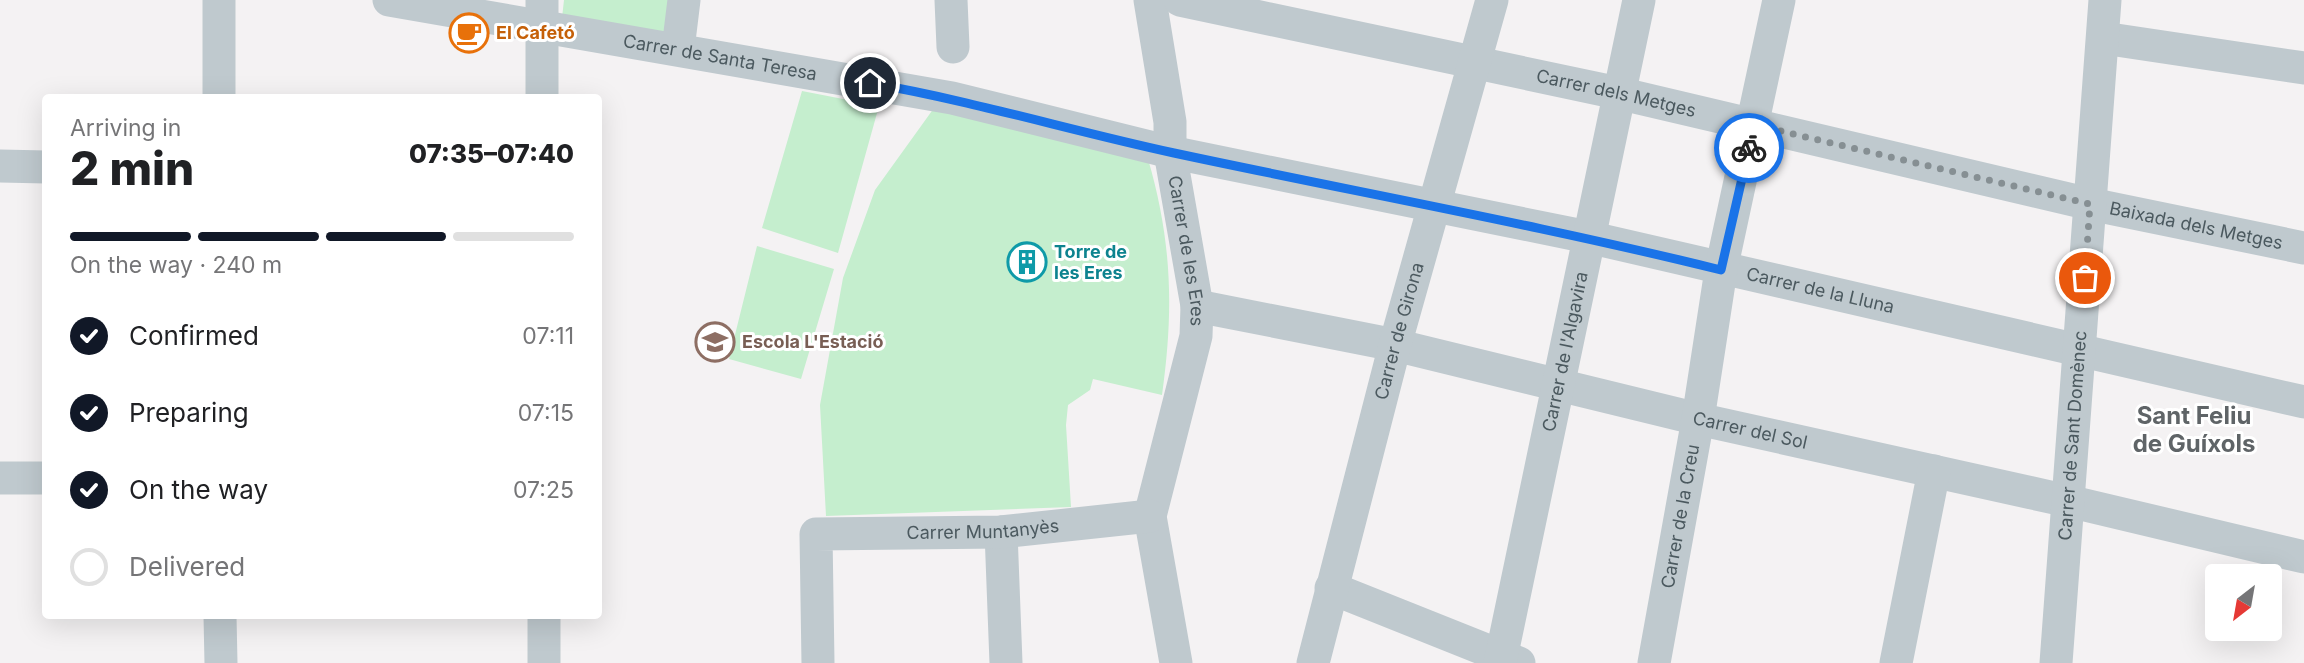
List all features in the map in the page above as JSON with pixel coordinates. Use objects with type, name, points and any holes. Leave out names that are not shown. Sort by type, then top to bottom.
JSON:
[{"type":"street","points":[[219,0],[219,94]]},
{"type":"street","name":"Carrer de Santa Teresa","points":[[389,0],[541,13],[678,49],[952,97],[1170,152]]},
{"type":"street","points":[[678,49],[684,0]]},
{"type":"street","points":[[951,0],[953,47]]},
{"type":"street","name":"Carrer de les Eres","points":[[1150,0],[1170,122],[1170,152],[1197,306],[1196,336],[1150,516],[1176,663]]},
{"type":"street","name":"Carrer dels Metges","points":[[1180,0],[1618,93],[2090,204]]},
{"type":"street","name":"Carrer de Girona","points":[[1313,663],[1395,345],[1492,0]]},
{"type":"street","name":"Carrer de l'Algavira","points":[[1506,661],[1556,383],[1639,0]]},
{"type":"street","name":"Carrer de la Creu","points":[[1654,663],[1698,419],[1721,270],[1755,125],[1779,0]]},
{"type":"street","name":"Carrer de Sant Domènec","points":[[2056,663],[2105,0]]},
{"type":"street","points":[[541,13],[542,94]]},
{"type":"street","points":[[2103,38],[2304,68]]},
{"type":"street","name":"Carrer de la Lluna","points":[[1170,152],[1587,237],[1721,270],[2304,402]]},
{"type":"street","points":[[0,166],[42,167]]},
{"type":"street","name":"Baixada dels Metges","points":[[2090,204],[2304,248]]},
{"type":"street","name":"Carrer del Sol","points":[[1197,306],[1395,345],[1698,419],[2068,500],[2304,557]]},
{"type":"street","points":[[1896,663],[1934,471]]},
{"type":"street","points":[[0,478],[42,478]]},
{"type":"street","name":"Carrer Muntanyès","points":[[818,663],[816,534],[1001,531],[1150,516]]},
{"type":"street","points":[[1001,531],[1006,663]]},
{"type":"street","points":[[1331,588],[1506,661]]},
{"type":"street","points":[[220,619],[220,663]]},
{"type":"street","points":[[544,619],[544,663]]},
{"type":"green space","points":[[564,0],[675,0],[672,37],[562,18]]},
{"type":"green space","points":[[802,91],[879,106],[838,253],[762,228]]},
{"type":"green space","points":[[934,108],[1148,159],[1162,219],[1168,276],[1168,334],[1162,395],[1093,379],[1090,390],[1068,405],[1066,425],[1071,507],[826,516],[820,405],[843,278],[875,190]]},
{"type":"green space","points":[[757,246],[834,269],[801,379],[729,359]]},
{"type":"way so far","points":[[1749,148],[1755,125],[2090,204],[2085,278]]},
{"type":"place","name":"El Cafetó","points":[[469,33]]},
{"type":"place","name":"Torre de les Eres","points":[[1027,262]]},
{"type":"place","name":"Escola L'Estació","points":[[715,342]]},
{"type":"district","name":"Sant Feliu de Guíxols","points":[[2194,430]]},
{"type":"route","points":[[870,83],[952,97],[1170,152],[1587,237],[1721,270],[1749,148]]}]
